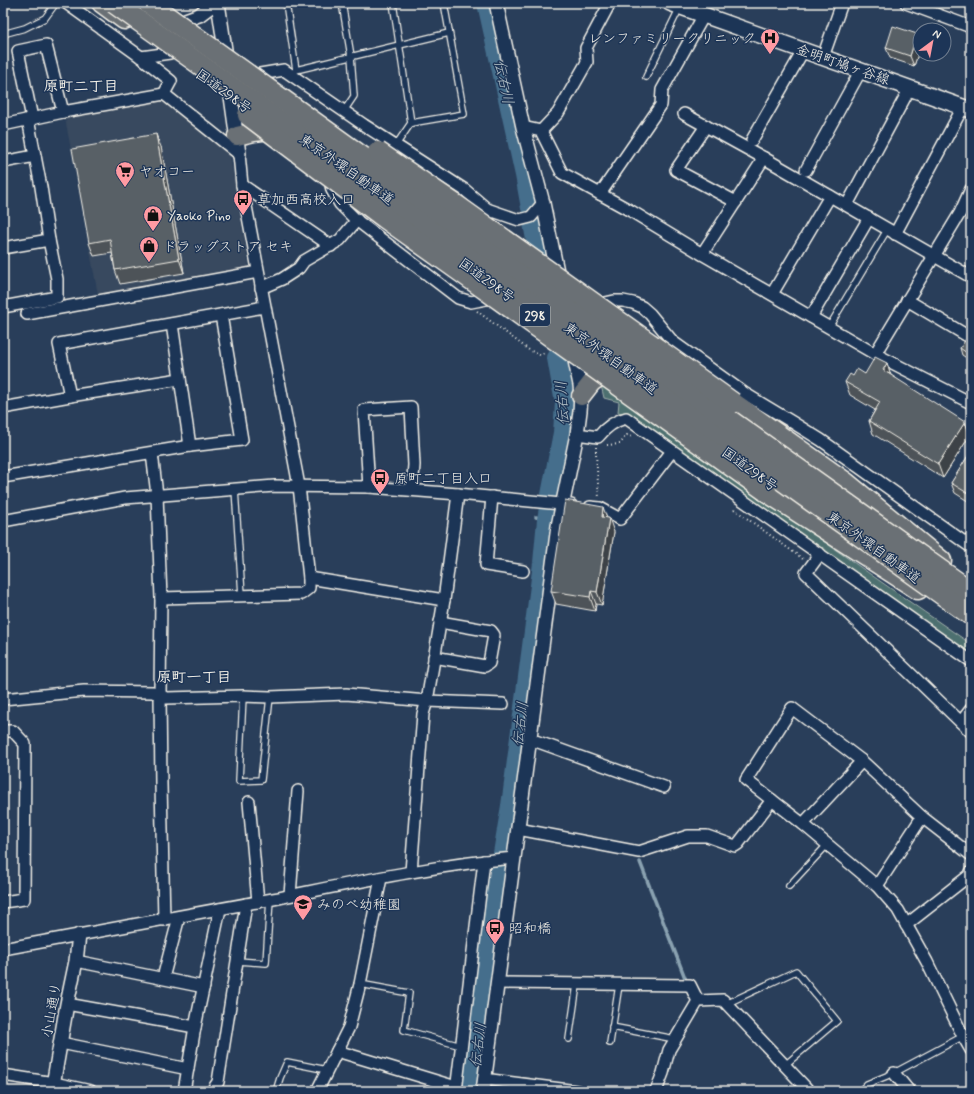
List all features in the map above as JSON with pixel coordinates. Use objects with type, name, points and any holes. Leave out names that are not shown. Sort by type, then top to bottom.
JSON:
[{"type":"highway","name":"国道298号","points":[[102,3],[918,589],[971,625]]},
{"type":"highway","points":[[102,3],[385,218],[766,491],[918,589]]},
{"type":"highway","name":"東京外環自動車道","points":[[114,3],[971,615]]},
{"type":"highway","name":"東京外環自動車道","points":[[148,3],[219,50],[654,366],[971,592]]},
{"type":"highway","name":"298","points":[[162,3],[186,20],[219,50],[260,74],[971,581]]},
{"type":"highway","points":[[219,50],[329,119],[453,203],[733,404],[846,483],[942,561]]},
{"type":"highway","points":[[236,136],[262,131],[273,126]]},
{"type":"highway","points":[[581,396],[592,382],[611,369]]},
{"type":"main road","name":"金明町鳩ヶ谷線","points":[[675,5],[967,109]]},
{"type":"street","points":[[66,3],[142,57],[171,81],[164,94]]},
{"type":"street","points":[[161,598],[301,594],[309,588],[299,486],[242,185],[231,96],[219,50],[216,3]]},
{"type":"street","points":[[186,20],[199,15],[216,3]]},
{"type":"street","points":[[496,3],[523,127],[543,204],[581,396],[577,434],[558,504],[558,526],[518,829],[512,858],[484,1085],[572,1091]]},
{"type":"street","points":[[541,131],[558,113],[588,62],[586,48],[610,3]]},
{"type":"street","points":[[823,57],[842,3]]},
{"type":"street","points":[[906,3],[971,27]]},
{"type":"street","points":[[600,194],[661,105],[662,90],[704,15]]},
{"type":"street","points":[[3,307],[57,297],[57,279],[49,240],[18,52],[46,45],[63,112]]},
{"type":"street","points":[[752,140],[803,50]]},
{"type":"street","points":[[142,57],[170,53]]},
{"type":"street","points":[[260,74],[284,70],[294,73],[344,111],[465,190],[488,209],[519,220],[530,217],[543,204]]},
{"type":"street","points":[[806,170],[860,70]]},
{"type":"street","points":[[847,205],[910,88]]},
{"type":"street","points":[[3,125],[63,112],[164,94],[239,154]]},
{"type":"street","points":[[891,232],[967,109]]},
{"type":"street","points":[[684,114],[847,205],[891,232],[971,277]]},
{"type":"street","points":[[706,126],[676,170],[736,202]]},
{"type":"street","points":[[523,127],[541,131]]},
{"type":"street","points":[[541,131],[562,173],[875,354],[971,403]]},
{"type":"street","points":[[3,162],[35,156]]},
{"type":"street","points":[[702,254],[764,158]]},
{"type":"street","points":[[326,164],[332,190],[340,204],[357,220],[458,298],[471,302],[508,295]]},
{"type":"street","points":[[242,185],[331,246]]},
{"type":"street","points":[[875,354],[960,213],[971,189]]},
{"type":"street","points":[[772,294],[830,196]]},
{"type":"street","points":[[488,209],[490,238]]},
{"type":"street","points":[[811,317],[869,218]]},
{"type":"street","points":[[261,288],[282,279],[299,268],[304,261],[340,240],[357,220]]},
{"type":"street","points":[[3,248],[49,240]]},
{"type":"street","points":[[27,314],[258,272]]},
{"type":"street","points":[[593,312],[605,303],[623,300],[632,302],[642,307],[650,314],[673,342],[744,394],[821,440],[971,547]]},
{"type":"street","points":[[907,300],[971,338]]},
{"type":"street","points":[[70,396],[60,344],[264,307]]},
{"type":"street","points":[[3,477],[190,446],[242,440],[221,315]]},
{"type":"street","points":[[172,324],[190,446]]},
{"type":"street","points":[[3,408],[180,379]]},
{"type":"street","points":[[369,487],[364,410],[411,407],[414,465],[412,490]]},
{"type":"street","points":[[577,434],[598,437],[604,430],[617,420],[626,418],[971,661]]},
{"type":"street","points":[[3,521],[125,498],[276,486],[369,487],[492,497],[600,508],[620,519],[672,451]]},
{"type":"street","points":[[152,453],[157,495],[161,598],[160,695],[164,920]]},
{"type":"street","points":[[411,872],[423,714],[427,701],[444,600],[458,494]]},
{"type":"street","points":[[492,497],[486,565],[523,571]]},
{"type":"street","points":[[820,554],[806,573],[971,732]]},
{"type":"street","points":[[309,578],[444,600]]},
{"type":"street","points":[[434,657],[485,666],[489,664],[494,635],[491,631],[440,622]]},
{"type":"street","points":[[3,699],[84,691],[153,692],[166,698],[243,696],[270,697],[346,694],[427,701],[503,704]]},
{"type":"street","points":[[971,855],[922,817],[862,761],[792,708],[746,780],[803,824],[877,886],[898,910],[967,1034],[971,1050]]},
{"type":"street","points":[[960,722],[971,709]]},
{"type":"street","points":[[3,732],[13,732],[25,744],[24,899],[3,902]]},
{"type":"street","points":[[530,739],[664,787]]},
{"type":"street","points":[[803,824],[862,761]]},
{"type":"street","points":[[290,896],[298,791]]},
{"type":"street","points":[[518,829],[639,852],[688,836],[707,836],[735,846],[772,800]]},
{"type":"street","points":[[249,802],[258,902]]},
{"type":"street","points":[[877,886],[922,817]]},
{"type":"street","points":[[3,949],[164,920],[411,872],[512,858]]},
{"type":"street","points":[[337,1051],[456,1089],[486,861]]},
{"type":"street","points":[[906,925],[970,875],[971,872]]},
{"type":"street","points":[[321,1090],[327,1070],[349,1027],[360,984],[381,878]]},
{"type":"street","points":[[212,1091],[218,1082],[246,904]]},
{"type":"street","points":[[184,1091],[195,1028],[220,909]]},
{"type":"street","points":[[163,978],[178,917]]},
{"type":"street","name":"小山通り","points":[[53,1087],[76,961],[79,935]]},
{"type":"street","points":[[76,961],[204,987]]},
{"type":"street","points":[[497,983],[690,985],[698,1001]]},
{"type":"street","points":[[698,1001],[723,1000],[809,1091]]},
{"type":"street","points":[[656,1091],[663,1073],[669,1050],[698,1001]]},
{"type":"street","points":[[67,1004],[195,1028]]},
{"type":"street","points":[[61,1043],[188,1069]]},
{"type":"street","points":[[894,1073],[909,1091]]},
{"type":"street","points":[[3,1075],[53,1087],[91,1091]]},
{"type":"lane","points":[[3,34],[25,28],[46,18],[56,3]]},
{"type":"lane","points":[[286,3],[294,73],[351,56],[449,33]]},
{"type":"lane","points":[[342,3],[351,56],[354,96],[344,111]]},
{"type":"lane","points":[[393,3],[411,122],[396,145]]},
{"type":"lane","points":[[411,122],[464,114],[444,3]]},
{"type":"lane","points":[[646,77],[675,5]]},
{"type":"lane","points":[[829,327],[891,232]]},
{"type":"lane","points":[[235,489],[242,595]]},
{"type":"lane","points":[[243,696],[240,780],[261,780],[270,697]]},
{"type":"lane","points":[[789,886],[827,845]]},
{"type":"lane","points":[[238,961],[266,963],[270,899]]},
{"type":"lane","points":[[726,1004],[796,971],[837,1021],[785,1066]]},
{"type":"lane","points":[[360,984],[409,993],[404,1030],[461,1046]]},
{"type":"lane","points":[[569,1039],[576,985]]},
{"type":"lane","points":[[610,1043],[619,985]]},
{"type":"lane","points":[[612,1027],[675,1039]]},
{"type":"lane","points":[[860,1091],[867,1084],[894,1073],[967,1034]]},
{"type":"lane","points":[[276,1091],[287,1062],[327,1070]]},
{"type":"path","points":[[471,302],[474,309],[529,350],[540,355],[546,352]]},
{"type":"path","points":[[607,445],[620,444],[627,435],[633,437]]},
{"type":"path","points":[[598,437],[596,454],[600,508]]},
{"type":"path","points":[[734,509],[808,562]]},
{"type":"shaded area","points":[[159,100],[164,101],[230,155],[249,267],[247,269],[98,295],[65,118]]},
{"type":"green space","points":[[603,383],[832,547],[971,644],[971,657],[630,415],[618,412],[619,402],[604,398],[601,385]]},
{"type":"building","points":[[893,26],[912,32],[912,50],[910,56],[886,48]]},
{"type":"building","name":"ヤオコー","points":[[156,134],[179,259],[115,270],[110,239],[89,243],[72,149]]},
{"type":"building","points":[[971,337],[971,356],[960,348],[967,338]]},
{"type":"building","points":[[875,357],[887,363],[883,370],[965,422],[938,464],[869,421],[880,402],[845,382],[850,374],[853,376],[857,369],[865,374]]},
{"type":"building","points":[[971,451],[971,492],[969,494],[951,483]]},
{"type":"building","points":[[565,500],[603,507],[602,517],[609,518],[597,592],[591,591],[590,597],[551,591]]},
{"type":"waterway","name":"伝右川","points":[[487,3],[531,208]]},
{"type":"waterway","name":"伝右川","points":[[533,223],[541,267]]},
{"type":"waterway","name":"伝右川","points":[[472,1091],[497,889],[511,806],[543,563],[547,520],[563,433],[565,403],[557,358]]},
{"type":"waterway","points":[[536,517],[547,520]]},
{"type":"waterway","points":[[640,862],[687,983]]},
{"type":"place","name":"レンファミリークリニック","points":[[770,55]]},
{"type":"place","name":"ヤオコー","points":[[125,188]]},
{"type":"place","name":"草加西高校入口","points":[[243,216]]},
{"type":"place","name":"Yaoko Pino","points":[[153,232]]},
{"type":"place","name":"ドラッグストア セキ","points":[[149,263]]},
{"type":"place","name":"原町二丁目入口","points":[[380,495]]},
{"type":"place","name":"みのべ幼稚園","points":[[303,921]]},
{"type":"place","name":"昭和橋","points":[[495,945]]},
{"type":"district","name":"原町二丁目","points":[[81,86]]},
{"type":"district","name":"原町一丁目","points":[[194,677]]}]
